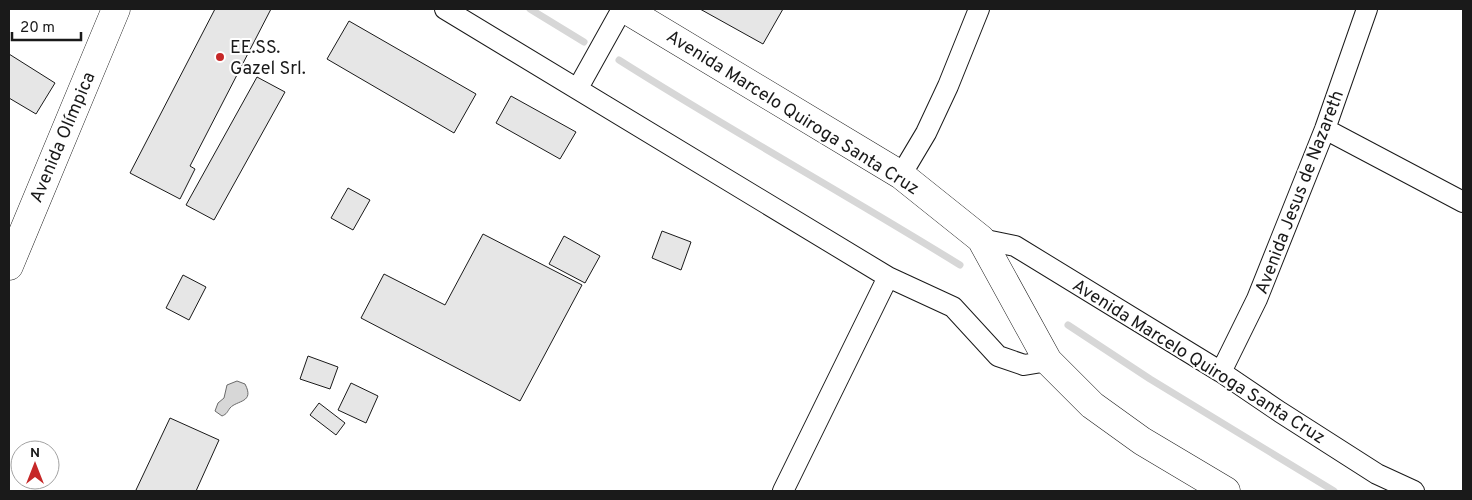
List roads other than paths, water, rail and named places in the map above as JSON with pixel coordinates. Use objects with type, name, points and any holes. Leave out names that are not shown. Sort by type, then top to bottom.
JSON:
[{"type":"main road","name":"Avenida Olímpica","points":[[9,266],[116,9]]},
{"type":"main road","name":"Avenida Marcelo Quiroga Santa Cruz","points":[[623,9],[901,175],[981,239],[1048,361],[1092,405],[1142,441],[1226,491]]},
{"type":"street","points":[[445,9],[888,277],[953,307],[998,356],[1024,365],[1048,361]]},
{"type":"street","points":[[578,88],[623,9]]},
{"type":"street","points":[[901,175],[926,133],[948,86],[979,9]]},
{"type":"street","name":"Avenida Jesus de Nazareth","points":[[1222,372],[1257,299],[1325,129],[1367,9]]},
{"type":"street","points":[[1325,129],[1463,202]]},
{"type":"street","name":"Avenida Marcelo Quiroga Santa Cruz","points":[[981,239],[1015,246],[1222,372],[1280,412],[1377,474],[1414,491]]},
{"type":"street","points":[[783,491],[888,277]]},
{"type":"waterway","points":[[530,9],[584,42]]},
{"type":"waterway","points":[[619,60],[960,265]]},
{"type":"waterway","points":[[1068,325],[1150,379],[1334,491]]},
{"type":"place","name":"EE.SS. Gazel Srl.","points":[[220,57]]}]
